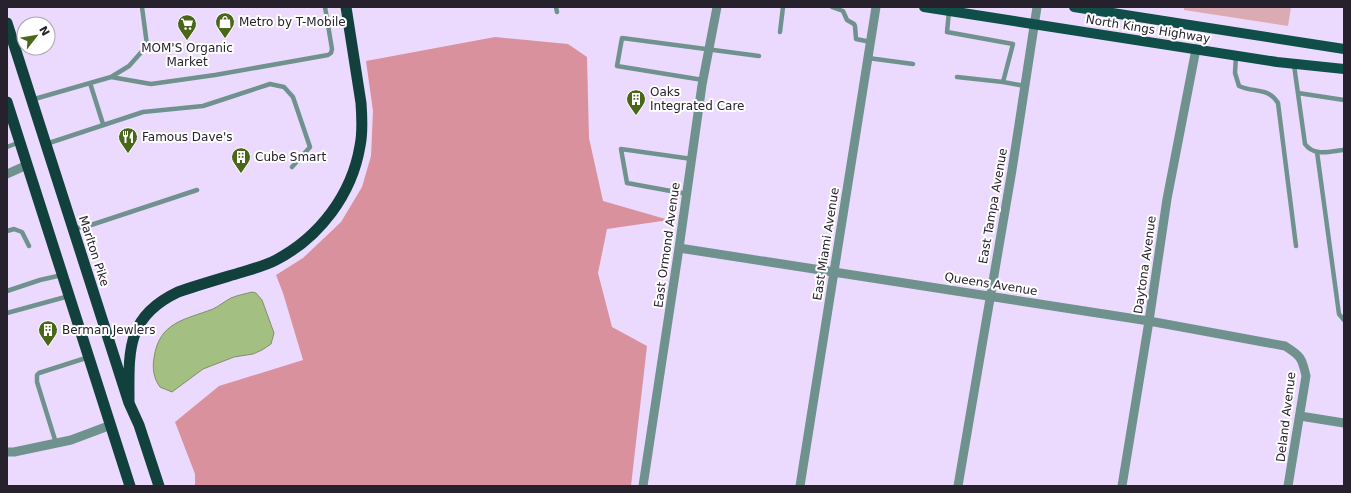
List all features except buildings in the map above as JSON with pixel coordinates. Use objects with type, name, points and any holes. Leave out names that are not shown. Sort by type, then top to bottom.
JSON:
[{"type":"highway","points":[[129,403],[129,366],[132,340],[139,324],[157,303],[178,292],[258,267],[288,253],[315,232],[325,222],[343,195],[358,157],[361,145],[362,125],[361,103],[346,7]]},
{"type":"highway","name":"Marlton Pike","points":[[7,23],[129,403],[139,425],[159,486]]},
{"type":"highway","points":[[7,102],[9,115],[20,142],[130,486]]},
{"type":"main road","name":"North Kings Highway","points":[[924,7],[1294,64],[1344,69]]},
{"type":"main road","name":"North Kings Highway","points":[[1074,7],[1120,11],[1344,49]]},
{"type":"street","name":"East Ormond Avenue","points":[[643,486],[703,80],[716,7]]},
{"type":"street","name":"East Miami Avenue","points":[[800,486],[876,7]]},
{"type":"street","name":"East Tampa Avenue","points":[[958,486],[1037,7]]},
{"type":"street","name":"Daytona Avenue","points":[[1122,486],[1167,199],[1196,49]]},
{"type":"street","points":[[7,174],[27,165]]},
{"type":"street","name":"Queens Avenue","points":[[679,248],[990,295],[1149,321],[1285,346],[1296,353]]},
{"type":"street","name":"Deland Avenue","points":[[1288,486],[1306,376],[1303,361],[1296,353]]},
{"type":"street","points":[[1300,416],[1344,423]]},
{"type":"street","points":[[7,452],[14,452],[71,440],[110,425]]},
{"type":"lane","points":[[32,100],[110,77],[129,66],[145,48],[147,40],[142,7]]},
{"type":"lane","points":[[110,77],[151,84],[223,74],[328,56],[332,49],[325,7]]},
{"type":"lane","points":[[780,32],[783,7]]},
{"type":"lane","points":[[832,7],[843,11],[847,20],[854,24],[856,39],[871,42]]},
{"type":"lane","points":[[949,11],[947,32],[1012,44],[1003,82]]},
{"type":"lane","points":[[703,80],[617,66],[622,38],[759,56]]},
{"type":"lane","points":[[1236,55],[1235,73],[1239,86],[1246,89],[1270,93],[1278,103],[1296,246]]},
{"type":"lane","points":[[868,58],[913,64]]},
{"type":"lane","points":[[1294,64],[1304,143],[1310,149],[1317,152],[1344,150]]},
{"type":"lane","points":[[957,77],[1025,86]]},
{"type":"lane","points":[[90,82],[104,124]]},
{"type":"lane","points":[[46,144],[143,112],[203,106],[264,85],[277,85],[284,87],[293,97],[310,147],[292,167]]},
{"type":"lane","points":[[1298,93],[1344,100]]},
{"type":"lane","points":[[7,147],[20,142]]},
{"type":"lane","points":[[687,194],[627,182],[620,149],[692,159]]},
{"type":"lane","points":[[1317,152],[1340,314],[1344,320]]},
{"type":"lane","points":[[73,229],[88,226],[197,190]]},
{"type":"lane","points":[[7,231],[14,229],[19,230],[24,235],[29,246]]},
{"type":"lane","points":[[7,291],[40,280],[62,275]]},
{"type":"lane","points":[[7,313],[69,296]]},
{"type":"lane","points":[[56,443],[37,382],[37,375],[42,371],[89,357]]},
{"type":"shaded area","points":[[1184,7],[1291,7],[1288,26],[1184,10]]},
{"type":"shaded area","points":[[495,37],[568,44],[587,57],[589,138],[603,201],[669,220],[607,229],[598,273],[612,327],[647,346],[631,486],[195,486],[195,474],[175,422],[219,386],[303,360],[283,293],[276,275],[303,258],[341,222],[362,187],[371,156],[373,111],[366,61]]},
{"type":"shaded area","points":[[252,292],[256,293],[262,300],[274,333],[271,344],[253,354],[234,357],[203,369],[172,392],[160,387],[155,377],[153,362],[157,346],[161,337],[167,330],[174,324],[213,309],[231,298]]},
{"type":"place","name":"Metro by T-Mobile","points":[[225,39]]},
{"type":"place","name":"MOM'S Organic Market","points":[[187,41]]},
{"type":"place","name":"Oaks Integrated Care","points":[[636,116]]},
{"type":"place","name":"Famous Dave's","points":[[128,154]]},
{"type":"place","name":"Cube Smart","points":[[241,174]]},
{"type":"place","name":"Berman Jewlers","points":[[48,347]]}]
